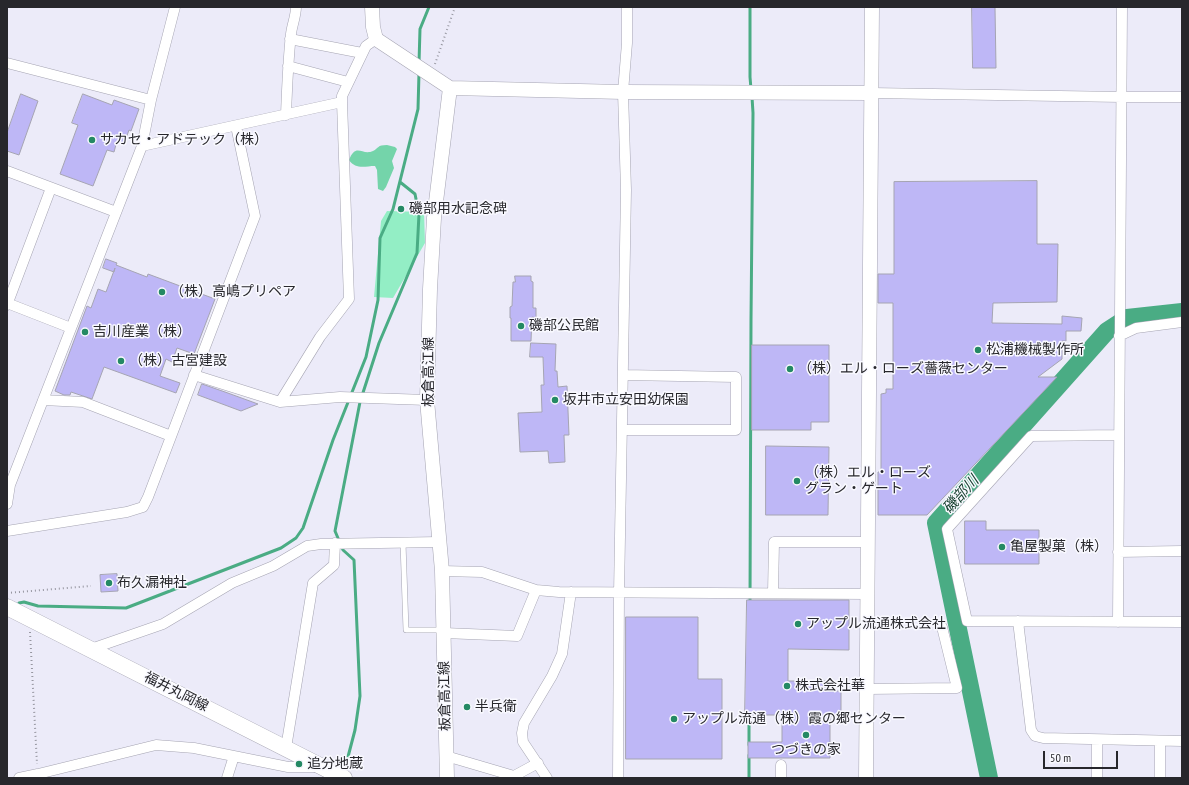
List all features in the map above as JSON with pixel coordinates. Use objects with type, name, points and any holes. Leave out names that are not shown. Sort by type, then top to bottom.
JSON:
[{"type":"main road","name":"福井丸岡線","points":[[7,607],[344,778]]},
{"type":"street","points":[[7,504],[10,485],[142,146],[151,100],[175,7]]},
{"type":"street","points":[[286,115],[290,39],[292,25],[296,14],[296,7]]},
{"type":"street","points":[[372,7],[373,27],[376,39],[450,88],[623,92],[871,93],[1122,97],[1182,96]]},
{"type":"street","points":[[618,778],[619,594],[626,190],[623,92],[627,43],[627,7]]},
{"type":"street","points":[[866,778],[872,7]]},
{"type":"street","points":[[1118,622],[1122,7]]},
{"type":"street","points":[[290,39],[362,53]]},
{"type":"street","points":[[280,402],[320,337],[349,299],[342,96],[366,46],[376,39]]},
{"type":"street","points":[[7,63],[151,100]]},
{"type":"street","points":[[288,66],[348,82]]},
{"type":"street","name":"板倉高江線","points":[[447,778],[442,571],[427,400],[430,289],[434,218],[450,88]]},
{"type":"street","points":[[142,146],[342,102]]},
{"type":"street","points":[[7,531],[127,512],[143,507],[255,216],[236,126]]},
{"type":"street","points":[[7,171],[116,212]]},
{"type":"street","points":[[52,188],[7,304],[71,328]]},
{"type":"street","points":[[1119,336],[1136,328],[1182,322]]},
{"type":"street","points":[[194,375],[280,402],[340,397],[427,400]]},
{"type":"street","points":[[622,430],[736,430],[736,377],[623,375]]},
{"type":"street","points":[[43,400],[83,402],[171,436]]},
{"type":"street","points":[[1119,435],[1031,436],[947,529],[967,621],[1182,622]]},
{"type":"street","points":[[91,649],[163,624],[232,583],[273,566],[307,546],[320,544],[439,542]]},
{"type":"street","points":[[773,593],[774,542],[867,542]]},
{"type":"street","points":[[286,748],[313,583],[334,565],[334,544]]},
{"type":"street","points":[[1118,552],[1182,551]]},
{"type":"street","points":[[442,571],[482,572],[536,590],[571,592],[619,594],[867,594]]},
{"type":"street","points":[[444,632],[517,636],[536,590]]},
{"type":"street","points":[[547,778],[523,742],[522,733],[524,724],[552,676],[562,654],[571,592]]},
{"type":"street","points":[[1018,621],[1031,730],[1035,736],[1043,738],[1098,740],[1182,741]]},
{"type":"street","points":[[867,689],[956,688],[942,627]]},
{"type":"street","points":[[1097,778],[1098,740]]},
{"type":"street","points":[[1160,741],[1160,778]]},
{"type":"street","points":[[19,778],[38,776],[156,745],[194,748],[288,767],[322,767]]},
{"type":"street","points":[[227,778],[234,756]]},
{"type":"street","points":[[446,756],[514,776],[538,763]]},
{"type":"street","points":[[781,765],[781,778]]},
{"type":"lane","points":[[403,543],[406,630],[444,632]]},
{"type":"path","points":[[429,73],[455,7]]},
{"type":"path","points":[[7,593],[91,586]]},
{"type":"path","points":[[30,619],[38,776]]},
{"type":"path","points":[[867,627],[942,627]]},
{"type":"green space","points":[[387,145],[397,149],[392,161],[394,168],[383,191],[378,189],[377,170],[375,166],[358,166],[349,160],[354,152],[369,152],[380,146]]},
{"type":"green space","points":[[387,211],[424,212],[425,243],[393,298],[374,297],[381,221]]},
{"type":"building","points":[[972,7],[995,7],[996,68],[973,68]]},
{"type":"building","points":[[21,94],[38,101],[19,155],[7,151],[7,133]]},
{"type":"building","name":"サカセ・アドテック（株）","points":[[83,94],[112,105],[114,100],[139,109],[131,131],[129,130],[124,144],[117,141],[114,152],[107,150],[93,186],[60,174],[78,125],[72,123]]},
{"type":"building","name":"松浦機械製作所","points":[[1037,181],[1037,244],[1058,244],[1057,302],[993,303],[992,323],[1062,324],[1062,316],[1082,318],[1081,331],[1066,331],[1066,341],[1062,341],[1062,359],[1038,377],[1057,377],[927,515],[878,515],[878,472],[881,472],[881,394],[886,393],[886,389],[893,389],[893,303],[878,303],[878,274],[894,274],[894,182]]},
{"type":"building","points":[[106,259],[117,263],[116,265],[147,277],[148,274],[215,299],[194,354],[177,348],[172,362],[166,359],[160,376],[180,383],[176,393],[104,367],[92,399],[71,392],[70,395],[64,395],[55,391],[87,306],[91,308],[98,289],[106,292],[114,272],[103,268]]},
{"type":"building","points":[[515,276],[531,276],[531,281],[533,282],[533,308],[536,308],[536,318],[532,317],[531,341],[511,341],[510,307],[512,306],[513,282],[515,282]]},
{"type":"building","points":[[531,343],[556,344],[555,371],[557,371],[558,387],[567,386],[569,435],[564,435],[565,462],[549,463],[548,451],[520,452],[518,413],[542,412],[541,385],[544,385],[543,357],[530,357]]},
{"type":"building","name":"（株）エル・ローズ薔薇センター","points":[[752,345],[829,345],[829,422],[811,422],[811,430],[752,430]]},
{"type":"building","points":[[202,384],[258,404],[241,411],[198,395]]},
{"type":"building","name":"（株）エル・ローズ グラン・ゲート","points":[[766,446],[829,447],[828,515],[766,515]]},
{"type":"building","name":"亀屋製菓（株）","points":[[965,521],[986,521],[986,530],[1039,530],[1039,564],[965,564]]},
{"type":"building","name":"布久漏神社","points":[[117,574],[118,591],[101,592],[100,575]]},
{"type":"building","points":[[747,600],[849,600],[849,650],[788,649],[788,681],[829,681],[829,691],[841,691],[841,716],[830,716],[830,758],[748,758],[748,742],[782,742],[782,715],[745,715]]},
{"type":"building","name":"アップル流通（株）霞の郷センター","points":[[626,617],[698,617],[698,679],[722,679],[722,759],[626,759]]},
{"type":"waterway","points":[[419,63],[420,29],[429,7]]},
{"type":"waterway","points":[[750,7],[751,89]]},
{"type":"waterway","points":[[17,606],[19,603],[24,602],[38,606],[126,608],[281,548],[296,538],[303,528],[333,440],[366,357],[378,300],[380,238],[393,209],[418,109],[419,73]]},
{"type":"waterway","points":[[750,603],[752,97]]},
{"type":"waterway","points":[[344,772],[355,730],[360,696],[354,560],[343,550],[335,531],[360,402],[379,343],[417,253],[419,214],[415,194],[400,182]]},
{"type":"waterway","name":"磯部川","points":[[989,778],[936,523],[1107,331],[1127,318],[1182,312]]},
{"type":"waterway","points":[[749,713],[749,745]]},
{"type":"waterway","points":[[749,755],[749,778]]},
{"type":"place","name":"サカセ・アドテック（株）","points":[[92,140]]},
{"type":"place","name":"磯部用水記念碑","points":[[401,209]]},
{"type":"place","name":"（株）高嶋プリペア","points":[[162,292]]},
{"type":"place","name":"磯部公民館","points":[[521,326]]},
{"type":"place","name":"吉川産業（株）","points":[[85,332]]},
{"type":"place","name":"松浦機械製作所","points":[[978,350]]},
{"type":"place","name":"（株）古宮建設","points":[[121,361]]},
{"type":"place","name":"（株）エル・ローズ薔薇センター","points":[[790,369]]},
{"type":"place","name":"坂井市立安田幼保園","points":[[555,400]]},
{"type":"place","name":"（株）エル・ローズ グラン・ゲート","points":[[797,481]]},
{"type":"place","name":"亀屋製菓（株）","points":[[1002,547]]},
{"type":"place","name":"布久漏神社","points":[[109,583]]},
{"type":"place","name":"アップル流通株式会社","points":[[798,624]]},
{"type":"place","name":"株式会社華","points":[[787,686]]},
{"type":"place","name":"半兵衛","points":[[467,707]]},
{"type":"place","name":"アップル流通（株）霞の郷センター","points":[[674,719]]},
{"type":"place","name":"つづきの家","points":[[806,735]]},
{"type":"place","name":"追分地蔵","points":[[299,764]]}]
